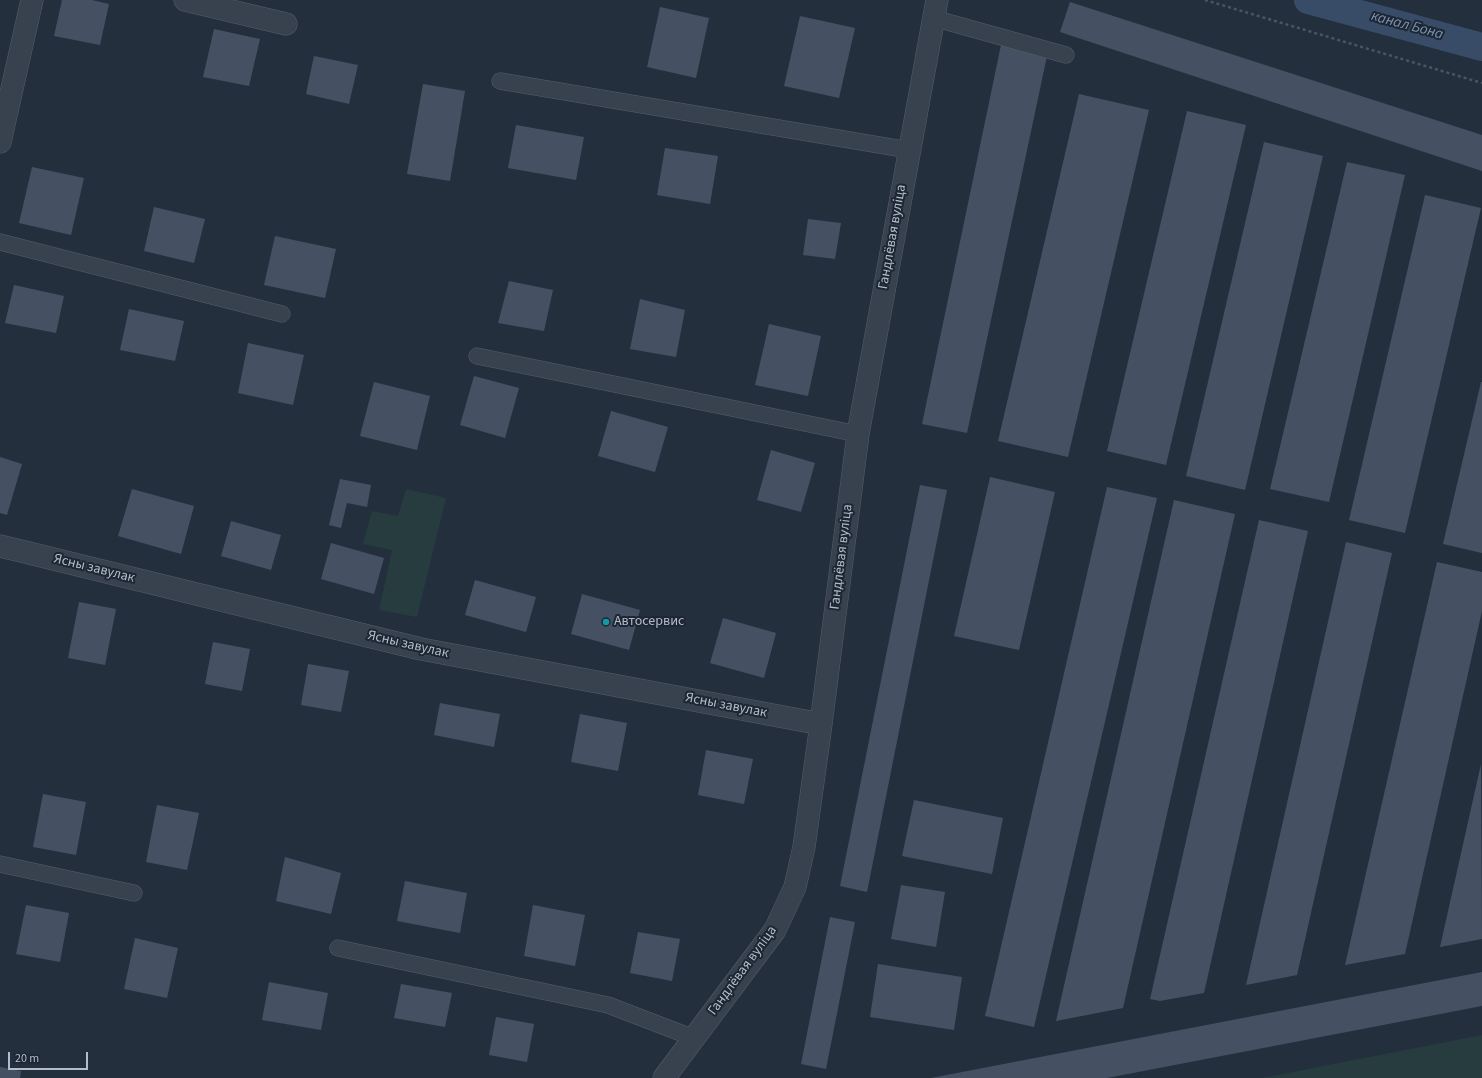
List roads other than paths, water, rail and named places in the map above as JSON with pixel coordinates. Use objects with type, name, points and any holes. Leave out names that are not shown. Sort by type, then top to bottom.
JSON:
[{"type":"street","points":[[0,142],[32,0]]},
{"type":"street","points":[[185,0],[286,24]]},
{"type":"street","name":"Гандлёвая вуліца","points":[[664,1078],[775,930],[795,887],[804,847],[858,434],[935,9]]},
{"type":"street","name":"Ясны завулак","points":[[0,546],[421,649],[821,724]]},
{"type":"lane","points":[[935,9],[1066,55]]},
{"type":"lane","points":[[500,81],[909,150]]},
{"type":"lane","points":[[0,242],[282,314]]},
{"type":"lane","points":[[477,356],[858,434]]},
{"type":"lane","points":[[0,864],[134,893]]},
{"type":"lane","points":[[338,948],[608,1005],[694,1038]]},
{"type":"waterway","name":"канал Бона","points":[[1308,0],[1482,47]]},
{"type":"place","name":"Автосервис","points":[[606,622]]}]
